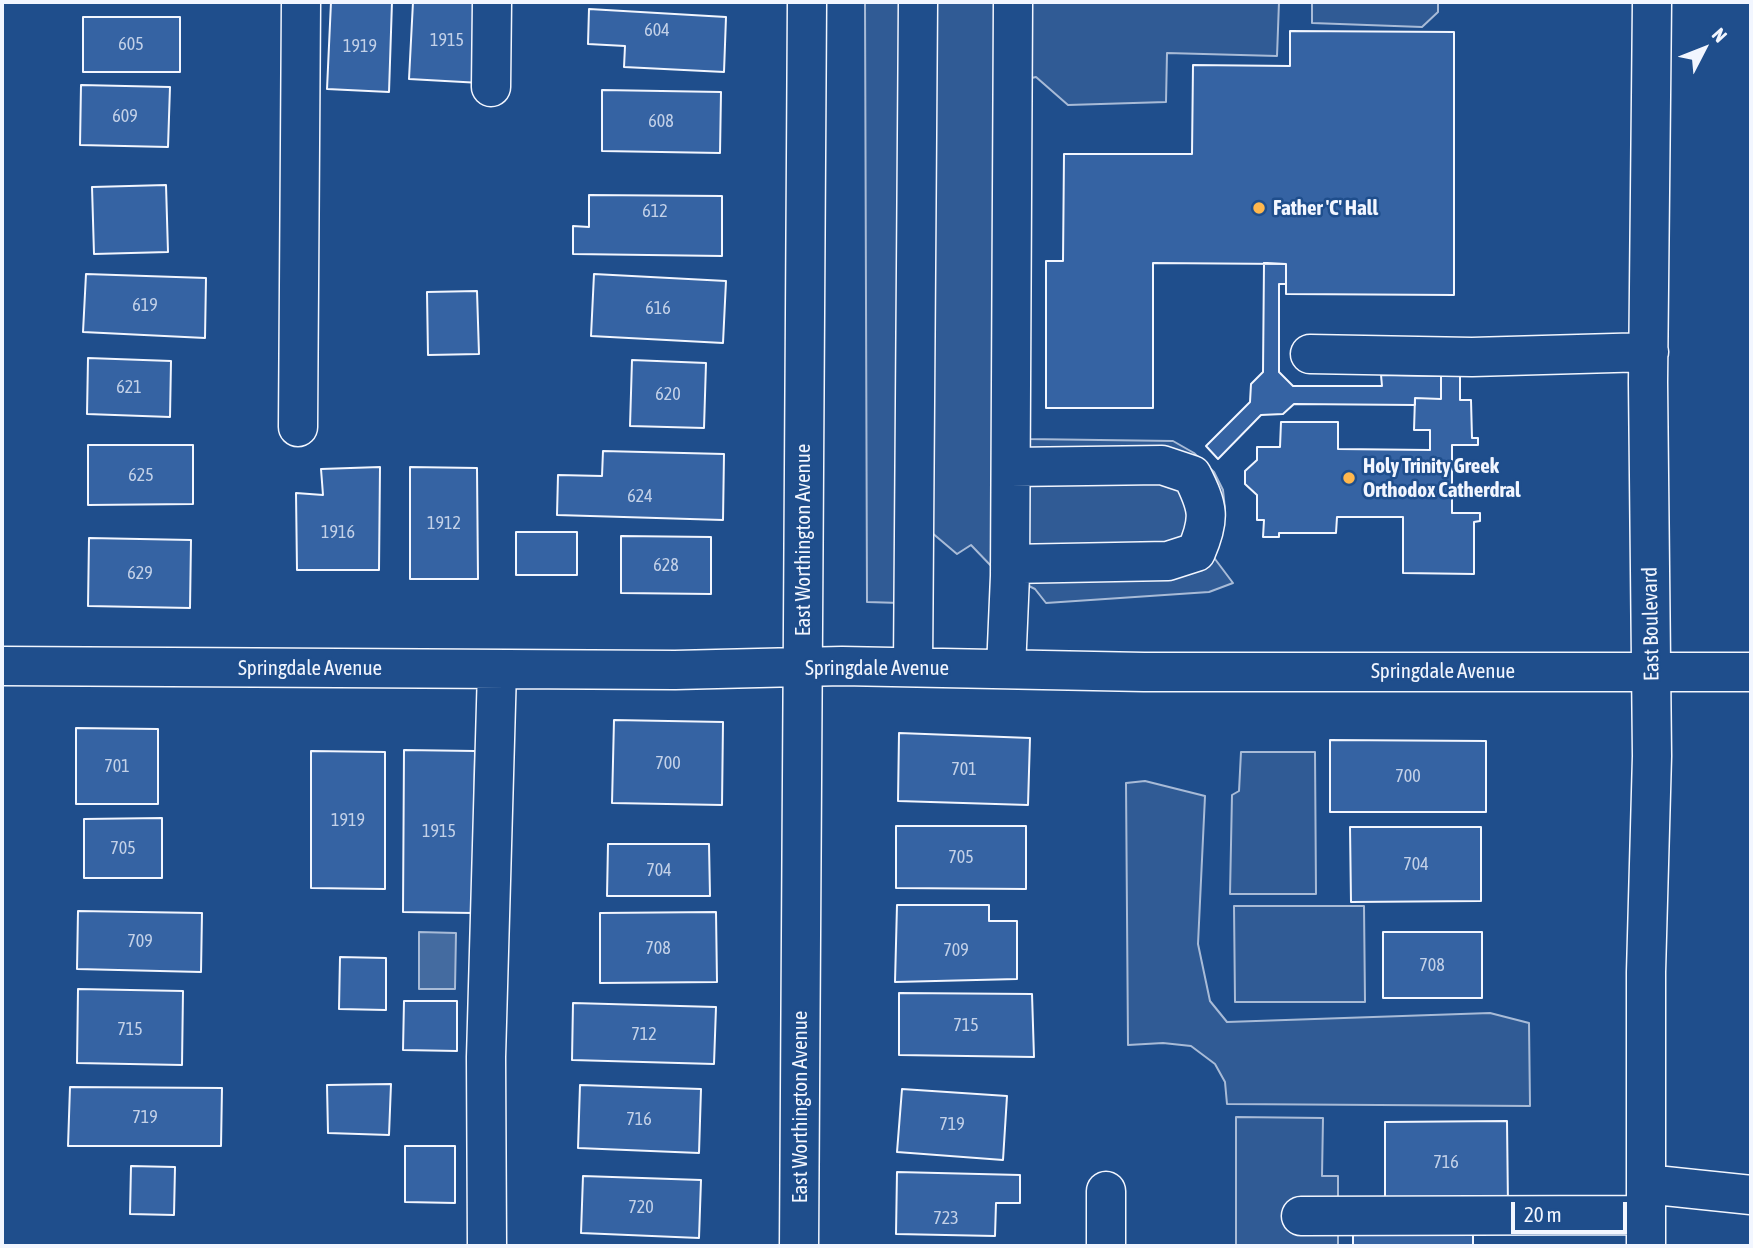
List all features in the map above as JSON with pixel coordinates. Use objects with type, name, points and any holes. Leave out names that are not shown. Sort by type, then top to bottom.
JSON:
[{"type":"street","points":[[298,427],[301,2]]},
{"type":"street","points":[[491,87],[492,2]]},
{"type":"street","name":"East Worthington Avenue","points":[[799,1246],[807,2]]},
{"type":"street","points":[[913,667],[918,2]]},
{"type":"street","points":[[1006,669],[1010,564],[1013,2]]},
{"type":"street","name":"East Boulevard","points":[[1646,1215],[1651,673],[1649,352],[1652,2]]},
{"type":"street","points":[[1310,354],[1472,356],[1649,352]]},
{"type":"street","points":[[1010,564],[1168,561],[1196,552],[1207,527],[1205,502],[1192,475],[1162,465],[1011,467]]},
{"type":"street","name":"Springdale Avenue","points":[[2,666],[913,667],[1751,672]]},
{"type":"street","points":[[487,1246],[486,1056],[497,668]]},
{"type":"street","points":[[1106,1191],[1106,1246]]},
{"type":"street","points":[[1301,1216],[1646,1215],[1751,1195]]},
{"type":"shaded area","points":[[865,2],[1279,2],[1277,56],[1167,53],[1166,102],[1068,105],[1036,77],[1027,79],[1026,439],[1173,441],[1194,453],[1214,472],[1223,490],[1225,509],[1219,536],[1209,551],[1233,583],[1209,592],[1046,603],[1035,589],[994,569],[971,545],[957,554],[931,532],[933,604],[867,602]]},
{"type":"shaded area","points":[[1312,2],[1438,2],[1438,12],[1422,27],[1312,23]]},
{"type":"shaded area","points":[[1241,752],[1315,752],[1316,894],[1230,894],[1232,795],[1239,791]]},
{"type":"shaded area","points":[[1145,781],[1205,796],[1198,944],[1210,1001],[1227,1022],[1490,1013],[1529,1023],[1530,1106],[1227,1104],[1225,1082],[1215,1064],[1191,1046],[1163,1043],[1128,1045],[1126,783]]},
{"type":"shaded area","points":[[1234,906],[1364,906],[1365,1002],[1235,1002]]},
{"type":"shaded area","points":[[419,932],[456,933],[455,989],[419,989]]},
{"type":"shaded area","points":[[1236,1117],[1323,1118],[1322,1176],[1338,1176],[1338,1246],[1236,1246]]},
{"type":"building","points":[[331,2],[392,2],[389,92],[327,89]]},
{"type":"building","points":[[413,2],[484,2],[481,83],[409,79]]},
{"type":"building","points":[[589,9],[726,17],[724,72],[624,67],[625,46],[588,44]]},
{"type":"building","points":[[83,17],[180,17],[180,72],[83,72]]},
{"type":"building","name":"Father 'C' Hall","points":[[1290,31],[1454,32],[1454,295],[1286,294],[1286,264],[1153,263],[1153,408],[1046,408],[1046,261],[1063,261],[1064,154],[1192,154],[1193,65],[1290,66]]},
{"type":"building","points":[[81,85],[170,87],[168,147],[80,145]]},
{"type":"building","points":[[602,90],[721,92],[720,153],[602,151]]},
{"type":"building","points":[[166,185],[168,252],[94,254],[92,187]]},
{"type":"building","points":[[589,195],[722,196],[722,256],[573,254],[573,226],[589,227]]},
{"type":"building","points":[[1264,263],[1286,264],[1286,284],[1279,284],[1279,372],[1293,386],[1382,386],[1381,375],[1441,376],[1441,399],[1415,398],[1415,405],[1294,404],[1283,414],[1261,415],[1218,459],[1206,446],[1250,402],[1251,384],[1263,372]]},
{"type":"building","points":[[86,274],[206,278],[205,338],[83,332]]},
{"type":"building","points":[[594,274],[726,281],[723,343],[591,336]]},
{"type":"building","points":[[477,291],[479,354],[428,355],[427,292]]},
{"type":"building","points":[[88,358],[171,361],[170,417],[87,414]]},
{"type":"building","points":[[632,360],[706,363],[704,428],[630,426]]},
{"type":"building","name":"Holy Trinity Greek Orthodox Catherdral","points":[[1441,376],[1460,376],[1460,400],[1471,400],[1472,438],[1478,438],[1478,445],[1452,445],[1452,513],[1480,513],[1480,521],[1474,522],[1474,574],[1403,573],[1403,517],[1337,517],[1336,533],[1279,533],[1279,537],[1263,537],[1264,520],[1257,520],[1257,495],[1245,484],[1245,471],[1257,460],[1257,447],[1280,447],[1281,422],[1338,422],[1338,449],[1430,450],[1430,430],[1414,430],[1415,398],[1441,399]]},
{"type":"building","points":[[88,445],[193,445],[193,504],[88,505]]},
{"type":"building","points":[[603,451],[724,454],[723,520],[557,515],[558,475],[602,476]]},
{"type":"building","points":[[380,467],[379,570],[297,570],[296,493],[323,495],[321,469]]},
{"type":"building","points":[[410,467],[477,468],[478,579],[410,579]]},
{"type":"building","points":[[516,532],[577,532],[577,575],[516,575]]},
{"type":"building","points":[[621,536],[711,537],[711,594],[621,593]]},
{"type":"building","points":[[89,538],[191,540],[190,608],[88,606]]},
{"type":"building","points":[[614,720],[723,722],[722,805],[612,803]]},
{"type":"building","points":[[76,728],[158,729],[158,804],[76,804]]},
{"type":"building","points":[[899,733],[1030,738],[1028,805],[898,801]]},
{"type":"building","points":[[1330,740],[1486,741],[1486,812],[1330,812]]},
{"type":"building","points":[[404,750],[475,751],[473,913],[403,912]]},
{"type":"building","points":[[311,751],[385,752],[385,889],[311,888]]},
{"type":"building","points":[[162,818],[162,878],[84,878],[84,819]]},
{"type":"building","points":[[896,826],[1026,826],[1026,889],[896,888]]},
{"type":"building","points":[[1350,827],[1481,827],[1481,901],[1351,902]]},
{"type":"building","points":[[608,844],[709,844],[710,896],[607,896]]},
{"type":"building","points":[[897,905],[989,905],[989,921],[1017,921],[1017,979],[895,982]]},
{"type":"building","points":[[78,911],[202,913],[201,972],[77,969]]},
{"type":"building","points":[[716,912],[717,982],[600,983],[600,913]]},
{"type":"building","points":[[1383,932],[1482,932],[1482,998],[1383,998]]},
{"type":"building","points":[[340,957],[386,958],[386,1010],[339,1009]]},
{"type":"building","points":[[78,989],[183,991],[182,1065],[77,1063]]},
{"type":"building","points":[[899,993],[1032,994],[1034,1057],[899,1055]]},
{"type":"building","points":[[404,1001],[457,1001],[457,1051],[403,1050]]},
{"type":"building","points":[[573,1003],[716,1007],[714,1064],[572,1060]]},
{"type":"building","points":[[391,1084],[389,1135],[328,1133],[327,1085]]},
{"type":"building","points":[[580,1085],[701,1089],[699,1153],[578,1148]]},
{"type":"building","points":[[70,1087],[222,1088],[221,1146],[68,1146]]},
{"type":"building","points":[[902,1089],[1007,1096],[1003,1160],[897,1152]]},
{"type":"building","points":[[1507,1121],[1508,1206],[1385,1203],[1385,1122]]},
{"type":"building","points":[[405,1146],[455,1146],[455,1203],[405,1202]]},
{"type":"building","points":[[131,1166],[175,1167],[174,1215],[130,1214]]},
{"type":"building","points":[[897,1172],[1020,1175],[1020,1203],[996,1203],[995,1236],[896,1234]]},
{"type":"building","points":[[583,1176],[701,1180],[699,1238],[581,1233]]},
{"type":"building","points":[[1473,1234],[1473,1246],[1353,1246],[1353,1235]]},
{"type":"place","name":"Father 'C' Hall","points":[[1259,208]]},
{"type":"place","name":"Holy Trinity Greek Orthodox Catherdral","points":[[1349,478]]}]
